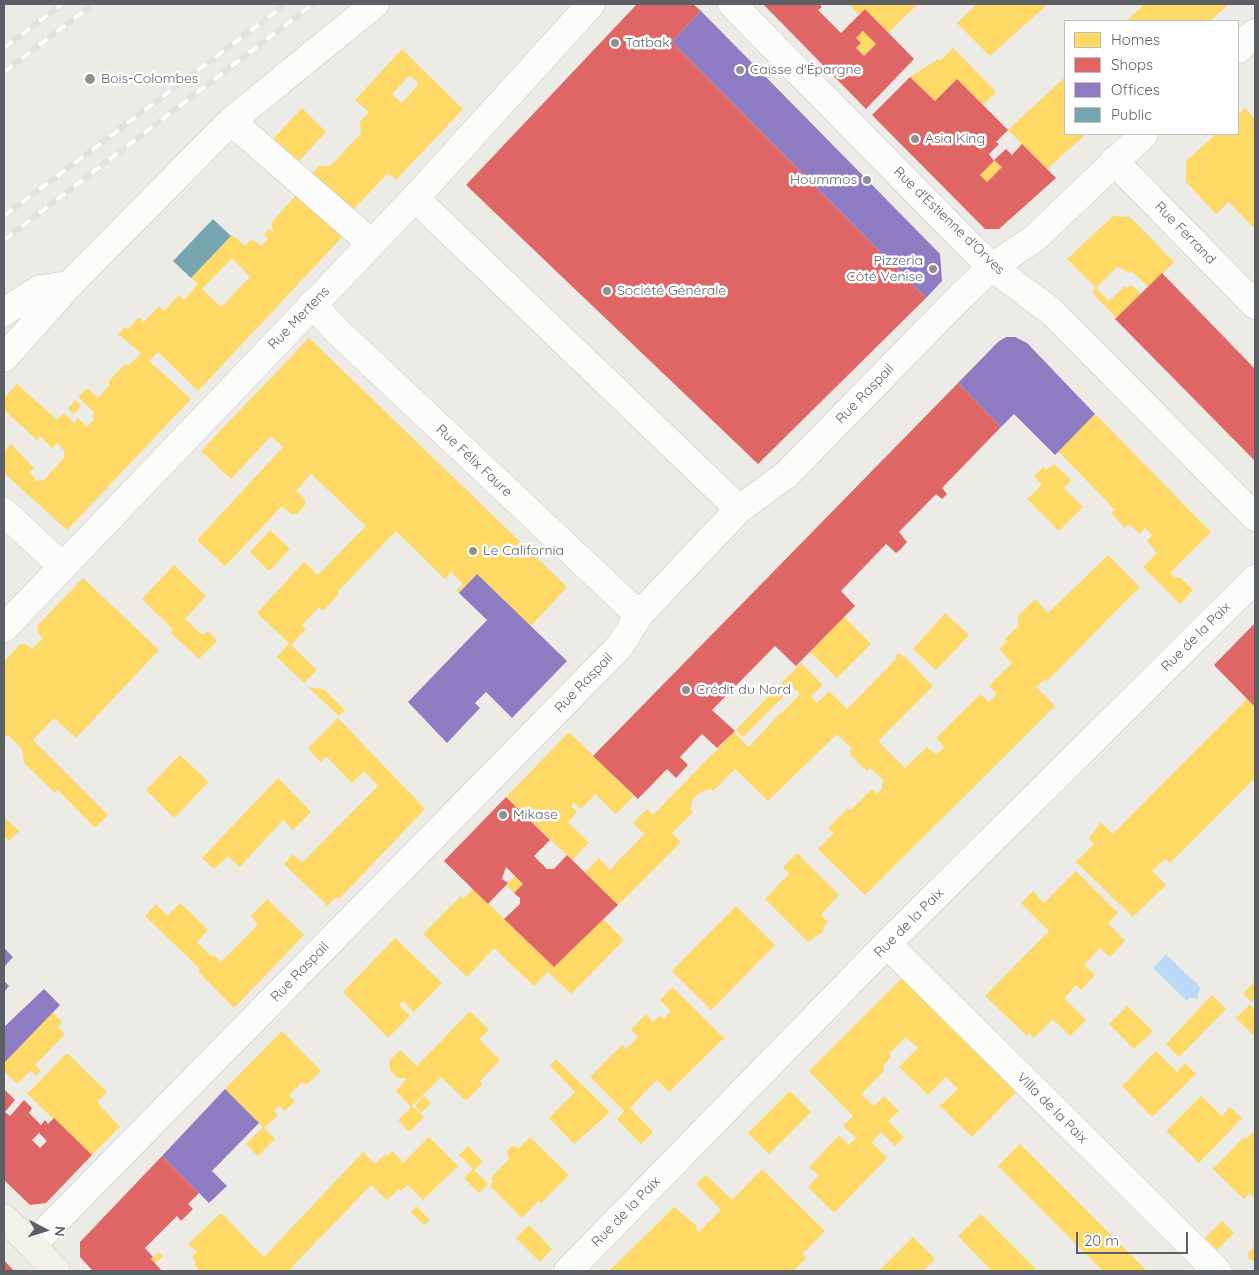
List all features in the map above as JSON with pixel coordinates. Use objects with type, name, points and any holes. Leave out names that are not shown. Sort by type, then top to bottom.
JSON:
[{"type":"main road","points":[[4,1218],[56,1271]]},
{"type":"street","points":[[4,358],[69,285],[231,121],[375,4]]},
{"type":"street","name":"Rue Mertens","points":[[4,628],[415,198],[591,4]]},
{"type":"street","name":"Rue d'Estienne d'Orves","points":[[732,4],[992,267],[1052,312],[1255,517]]},
{"type":"street","points":[[1239,48],[1255,33]]},
{"type":"street","points":[[231,121],[371,243]]},
{"type":"street","name":"Rue Raspail","points":[[32,1245],[620,646],[639,616],[739,509],[786,474],[992,267],[1035,238],[1143,135]]},
{"type":"street","name":"Rue Ferrand","points":[[1114,161],[1255,305]]},
{"type":"street","points":[[415,198],[739,509]]},
{"type":"street","points":[[4,312],[40,289],[69,285]]},
{"type":"street","name":"Rue Félix Faure","points":[[312,304],[336,330],[639,616]]},
{"type":"street","points":[[4,512],[62,566]]},
{"type":"street","name":"Rue de la Paix","points":[[568,1271],[887,944],[1255,579]]},
{"type":"street","name":"Villa de la Paix","points":[[887,944],[1217,1271]]},
{"type":"water","points":[[1166,954],[1200,987],[1197,999],[1189,998],[1187,1001],[1153,968]]},
{"type":"building: Homes","points":[[849,4],[918,4],[888,33],[865,9],[859,15]]},
{"type":"building: Homes","points":[[977,4],[1048,4],[990,56],[957,23]]},
{"type":"building: Homes","points":[[1145,4],[1229,4],[1211,20],[1127,20]]},
{"type":"building: Homes","points":[[863,31],[876,44],[864,56],[856,48],[861,43],[856,38]]},
{"type":"building: Homes","points":[[953,48],[996,92],[983,105],[957,79],[935,101],[910,77],[938,59],[940,61]]},
{"type":"building: Homes","points":[[402,49],[463,109],[396,180],[388,173],[351,212],[310,175],[319,166],[330,166],[361,134],[360,122],[369,112],[355,100]],"holes":[[[410,75],[419,84],[402,103],[392,94]]]},
{"type":"building: Homes","points":[[1064,78],[1064,135],[1085,135],[1047,169],[1008,130]]},
{"type":"building: Homes","points":[[302,108],[326,132],[298,162],[272,140]]},
{"type":"building: Homes","points":[[1245,108],[1255,119],[1255,229],[1229,202],[1216,214],[1186,182],[1186,161],[1215,135],[1239,135],[1239,113]]},
{"type":"building: Homes","points":[[995,160],[1002,167],[987,182],[980,175]]},
{"type":"building: Homes","points":[[297,194],[343,236],[198,391],[158,352],[149,361],[191,399],[67,530],[4,473],[4,452],[11,444],[34,468],[29,473],[35,478],[35,481],[44,480],[64,458],[64,450],[57,443],[52,448],[40,436],[37,440],[4,410],[4,398],[17,384],[57,420],[64,413],[74,423],[78,418],[87,427],[94,419],[93,411],[78,397],[87,388],[98,398],[109,386],[109,381],[125,364],[129,365],[141,353],[118,334],[125,327],[128,329],[139,317],[144,322],[159,306],[164,311],[179,295],[184,300],[198,284],[191,278],[232,235],[245,246],[252,239],[261,246],[268,239],[264,235],[268,229],[274,233],[271,223]],"holes":[[[232,258],[250,277],[221,307],[202,289]]]},
{"type":"building: Homes","points":[[1113,216],[1130,217],[1174,262],[1148,287],[1132,271],[1130,273],[1117,267],[1096,288],[1067,259]]},
{"type":"building: Homes","points":[[1132,285],[1141,294],[1116,318],[1092,292],[1096,288],[1109,301],[1125,286],[1127,288]]},
{"type":"building: Homes","points":[[309,338],[567,587],[531,626],[477,574],[459,593],[456,591],[463,584],[451,572],[445,579],[396,531],[337,592],[339,594],[323,611],[319,607],[302,625],[306,629],[291,645],[317,670],[304,683],[277,657],[289,643],[257,613],[304,562],[318,575],[366,526],[311,474],[296,491],[305,499],[305,505],[297,514],[291,514],[282,506],[225,566],[197,540],[283,447],[271,436],[231,479],[201,451]]},
{"type":"building: Homes","points":[[75,400],[81,406],[74,414],[68,408]]},
{"type":"building: Homes","points":[[1095,414],[1211,532],[1170,573],[1174,577],[1181,578],[1193,590],[1180,604],[1143,567],[1157,553],[1147,541],[1152,535],[1145,528],[1140,534],[1129,524],[1125,528],[1111,513],[1115,510],[1058,451]]},
{"type":"building: Homes","points":[[1054,464],[1071,480],[1064,488],[1083,507],[1059,531],[1027,499],[1042,485],[1034,476],[1043,467],[1046,470]]},
{"type":"building: Homes","points":[[270,530],[290,549],[269,571],[250,552]]},
{"type":"building: Homes","points":[[1108,555],[1140,587],[1047,681],[1045,679],[1036,687],[1055,706],[865,895],[818,849],[834,833],[828,828],[848,808],[851,810],[872,789],[877,794],[882,789],[883,779],[870,768],[867,771],[850,755],[851,748],[837,734],[768,801],[735,769],[713,791],[710,789],[701,792],[693,799],[690,809],[693,812],[672,833],[681,842],[618,905],[585,872],[599,858],[610,870],[644,834],[633,823],[647,809],[653,815],[734,732],[749,747],[800,694],[793,687],[743,737],[736,730],[801,663],[823,685],[811,696],[817,703],[829,691],[847,709],[897,658],[895,657],[898,653],[905,657],[933,686],[878,741],[905,768],[927,747],[936,755],[944,747],[936,738],[981,694],[989,702],[997,694],[989,686],[1012,663],[999,649],[1007,641],[1005,639],[1018,626],[1018,616],[1035,599],[1048,613]]},
{"type":"building: Homes","points":[[174,565],[206,596],[185,619],[203,635],[208,631],[217,641],[199,659],[171,633],[173,629],[142,599]]},
{"type":"building: Homes","points":[[83,578],[159,650],[76,738],[54,718],[33,740],[108,815],[95,828],[58,790],[55,793],[24,763],[22,749],[8,735],[4,739],[4,662],[20,644],[26,644],[32,649],[43,638],[38,633],[37,626]]},
{"type":"building: Homes","points":[[945,613],[969,635],[936,670],[913,649]]},
{"type":"building: Homes","points":[[844,617],[871,644],[837,678],[810,652]]},
{"type":"building: Homes","points":[[308,687],[323,689],[345,710],[339,716]]},
{"type":"building: Homes","points":[[1247,699],[1255,707],[1255,778],[1170,863],[1165,859],[1152,871],[1166,885],[1133,917],[1076,862],[1094,844],[1089,838],[1101,822],[1113,834]]},
{"type":"building: Homes","points":[[338,718],[425,809],[339,899],[336,897],[328,906],[284,864],[293,854],[302,863],[378,786],[364,771],[352,783],[326,756],[321,762],[308,748]]},
{"type":"building: Homes","points":[[569,732],[634,796],[616,814],[595,794],[581,809],[574,802],[571,807],[577,812],[568,822],[589,843],[572,860],[506,797]]},
{"type":"building: Homes","points":[[180,755],[209,782],[174,818],[146,790]]},
{"type":"building: Homes","points":[[278,778],[311,812],[293,830],[283,820],[240,867],[228,856],[214,869],[202,858]]},
{"type":"building: Homes","points":[[4,817],[19,831],[9,841],[4,836]]},
{"type":"building: Homes","points":[[797,853],[839,895],[821,915],[828,922],[824,926],[823,932],[808,942],[765,899],[789,874],[783,867]]},
{"type":"building: Homes","points":[[1076,871],[1118,913],[1108,923],[1125,941],[1110,957],[1100,948],[1084,965],[1095,975],[1081,990],[1076,985],[1064,998],[1086,1020],[1070,1036],[1053,1019],[1034,1038],[1029,1033],[1027,1036],[985,996],[1049,931],[1021,903],[1033,891],[1044,903]]},
{"type":"building: Homes","points":[[515,876],[523,884],[514,893],[506,885]]},
{"type":"building: Homes","points":[[473,889],[554,967],[603,919],[624,940],[571,994],[548,972],[534,986],[494,948],[467,977],[423,934],[461,896],[463,899]]},
{"type":"building: Homes","points":[[267,899],[304,935],[234,1008],[198,971],[200,969],[145,916],[156,904],[167,916],[180,903],[208,930],[197,942],[212,957],[214,955],[221,962],[258,925],[251,916]]},
{"type":"building: Homes","points":[[736,906],[775,945],[711,1010],[672,971]]},
{"type":"building: Homes","points":[[395,938],[442,983],[414,1012],[403,1001],[399,1005],[410,1016],[388,1038],[343,992]]},
{"type":"building: Homes","points":[[902,978],[1017,1091],[972,1137],[940,1106],[958,1089],[946,1077],[928,1095],[899,1067],[918,1048],[906,1037],[889,1054],[891,1057],[883,1066],[884,1071],[861,1094],[874,1106],[884,1096],[899,1111],[888,1121],[904,1137],[895,1146],[881,1132],[875,1138],[872,1143],[887,1158],[834,1213],[808,1187],[819,1175],[809,1167],[839,1136],[849,1145],[856,1138],[843,1126],[853,1116],[809,1071]]},
{"type":"building: Homes","points":[[1255,981],[1255,998],[1252,1002],[1243,994]]},
{"type":"building: Homes","points":[[672,987],[724,1038],[669,1092],[657,1080],[630,1108],[653,1132],[641,1144],[617,1119],[624,1111],[590,1077],[622,1045],[626,1049],[638,1037],[631,1030],[646,1014],[653,1022],[660,1016],[664,1019],[671,1011],[660,1000]]},
{"type":"building: Homes","points":[[1212,995],[1226,1009],[1179,1057],[1166,1044]]},
{"type":"building: Homes","points":[[1250,1004],[1255,1010],[1255,1032],[1253,1035],[1236,1018]]},
{"type":"building: Homes","points":[[1127,1006],[1153,1031],[1134,1049],[1109,1024]]},
{"type":"building: Homes","points":[[470,1011],[489,1030],[479,1039],[500,1060],[480,1081],[482,1084],[466,1101],[441,1077],[412,1106],[424,1117],[409,1132],[398,1120],[411,1107],[396,1091],[407,1078],[397,1078],[390,1070],[389,1061],[400,1050],[417,1066]]},
{"type":"building: Homes","points":[[53,1012],[62,1022],[58,1027],[65,1034],[35,1065],[41,1071],[36,1076],[31,1070],[17,1084],[4,1071],[4,1063]]},
{"type":"building: Homes","points":[[282,1031],[321,1071],[306,1085],[302,1082],[289,1095],[295,1101],[285,1111],[279,1106],[274,1110],[278,1115],[264,1128],[275,1139],[258,1156],[246,1144],[263,1127],[225,1089]]},
{"type":"building: Homes","points":[[1156,1051],[1177,1072],[1185,1063],[1196,1074],[1152,1117],[1122,1086]]},
{"type":"building: Homes","points":[[67,1053],[107,1092],[97,1102],[120,1127],[92,1155],[27,1094]]},
{"type":"building: Homes","points":[[556,1059],[610,1112],[574,1144],[549,1118],[575,1092],[550,1066]]},
{"type":"building: Homes","points":[[790,1091],[811,1112],[769,1154],[748,1133]]},
{"type":"building: Homes","points":[[424,1096],[431,1103],[421,1113],[415,1106]]},
{"type":"building: Homes","points":[[1201,1096],[1222,1116],[1230,1107],[1242,1118],[1199,1163],[1166,1131]]},
{"type":"building: Homes","points":[[1255,1130],[1255,1199],[1249,1193],[1244,1199],[1213,1169],[1244,1137],[1246,1139]]},
{"type":"building: Homes","points":[[429,1137],[458,1166],[423,1200],[408,1185],[401,1191],[399,1189],[387,1200],[371,1185],[288,1271],[199,1271],[194,1265],[196,1262],[192,1257],[197,1252],[188,1244],[221,1213],[264,1257],[363,1152],[375,1164],[385,1154],[387,1156],[393,1151],[403,1163]]},
{"type":"building: Homes","points":[[530,1137],[569,1175],[541,1203],[538,1201],[522,1218],[490,1186],[493,1182],[491,1178],[509,1159],[507,1151],[512,1146],[519,1148]]},
{"type":"building: Homes","points":[[1020,1144],[1147,1271],[1103,1271],[998,1166]]},
{"type":"building: Homes","points":[[468,1146],[483,1162],[474,1170],[488,1184],[479,1193],[464,1178],[473,1169],[459,1155]]},
{"type":"building: Homes","points":[[762,1169],[825,1231],[802,1254],[806,1258],[794,1271],[609,1271],[674,1207],[697,1226],[696,1228],[699,1232],[721,1210],[696,1184],[706,1175],[732,1200]]},
{"type":"building: Homes","points":[[416,1206],[430,1220],[424,1225],[411,1212]]},
{"type":"building: Homes","points":[[981,1214],[1038,1271],[992,1271],[958,1236]]},
{"type":"building: Homes","points":[[1222,1221],[1234,1233],[1217,1250],[1205,1238]]},
{"type":"building: Homes","points":[[529,1225],[552,1249],[540,1262],[516,1238]]},
{"type":"building: Homes","points":[[913,1237],[935,1259],[923,1271],[879,1271]]},
{"type":"building: Homes","points":[[1255,1245],[1255,1262],[1249,1259],[1248,1253]]},
{"type":"building: Homes","points":[[159,1252],[163,1256],[155,1264],[151,1259]]},
{"type":"building: Shops","points":[[637,4],[693,4],[701,11],[672,42],[926,298],[758,464],[466,185]]},
{"type":"building: Shops","points":[[763,4],[819,4],[822,7],[818,10],[841,33],[865,9],[914,59],[866,109]],"holes":[[[863,31],[876,44],[864,56],[856,48],[861,43],[856,38]]]},
{"type":"building: Shops","points":[[910,77],[935,101],[957,79],[1008,130],[996,142],[999,144],[989,154],[994,161],[980,175],[987,182],[1002,167],[994,160],[1006,149],[1012,155],[1022,144],[1056,178],[999,229],[985,229],[872,115]]},
{"type":"building: Shops","points":[[1162,273],[1255,369],[1255,461],[1115,319]]},
{"type":"building: Shops","points":[[958,383],[1001,427],[942,488],[947,494],[942,499],[936,494],[899,532],[907,542],[900,550],[896,553],[886,544],[841,591],[855,606],[796,666],[775,646],[712,710],[735,731],[717,748],[702,734],[680,757],[688,765],[676,778],[667,769],[638,799],[593,756]]},
{"type":"building: Shops","points":[[1255,623],[1255,707],[1214,665]]},
{"type":"building: Shops","points":[[506,797],[550,840],[534,856],[547,869],[554,869],[567,855],[618,905],[554,967],[504,919],[520,904],[520,898],[514,893],[523,884],[506,867],[502,879],[508,883],[488,904],[444,861]]},
{"type":"building: Shops","points":[[4,1089],[15,1100],[5,1112],[10,1116],[24,1100],[32,1108],[29,1113],[41,1125],[45,1120],[48,1124],[54,1118],[92,1155],[46,1203],[30,1205],[4,1180]],"holes":[[[39,1133],[47,1141],[40,1148],[32,1140]]]},
{"type":"building: Shops","points":[[162,1156],[199,1193],[188,1204],[193,1209],[181,1221],[177,1216],[145,1248],[153,1257],[151,1259],[162,1271],[93,1271],[80,1257],[80,1242]]},
{"type":"building: Shops","points":[[4,1260],[14,1271],[4,1271]]},
{"type":"building: Offices","points":[[701,11],[940,254],[942,281],[926,298],[672,42]]},
{"type":"building: Offices","points":[[1006,337],[1015,337],[1027,343],[1095,414],[1055,455],[1014,414],[1001,427],[958,383],[998,342]]},
{"type":"building: Offices","points":[[477,574],[567,661],[512,718],[486,692],[475,703],[480,708],[447,743],[408,702],[487,620],[459,593]]},
{"type":"building: Offices","points":[[4,948],[13,957],[4,967]]},
{"type":"building: Offices","points":[[4,981],[9,986],[4,992]]},
{"type":"building: Offices","points":[[44,989],[60,1005],[4,1063],[4,1027]]},
{"type":"building: Offices","points":[[225,1089],[259,1123],[212,1171],[227,1186],[209,1203],[162,1156]]},
{"type":"building: Public","points":[[213,219],[231,236],[191,278],[173,261]]},
{"type":"railway","points":[[4,48],[62,4]]},
{"type":"railway","points":[[4,72],[93,4]]},
{"type":"railway","points":[[4,216],[286,4]]},
{"type":"railway","points":[[4,240],[313,4]]},
{"type":"place","name":"Tatbak","points":[[615,43]]},
{"type":"place","name":"Caisse d'Épargne","points":[[740,70]]},
{"type":"place","name":"Bois-Colombes","points":[[90,79]]},
{"type":"place","name":"Asia King","points":[[915,139]]},
{"type":"place","name":"Hoummos","points":[[867,180]]},
{"type":"place","name":"Pizzeria Côté Venise","points":[[933,269]]},
{"type":"place","name":"Société Générale","points":[[607,291]]},
{"type":"place","name":"Le California","points":[[473,551]]},
{"type":"place","name":"Crédit du Nord","points":[[686,690]]},
{"type":"place","name":"Mikase","points":[[503,815]]}]
